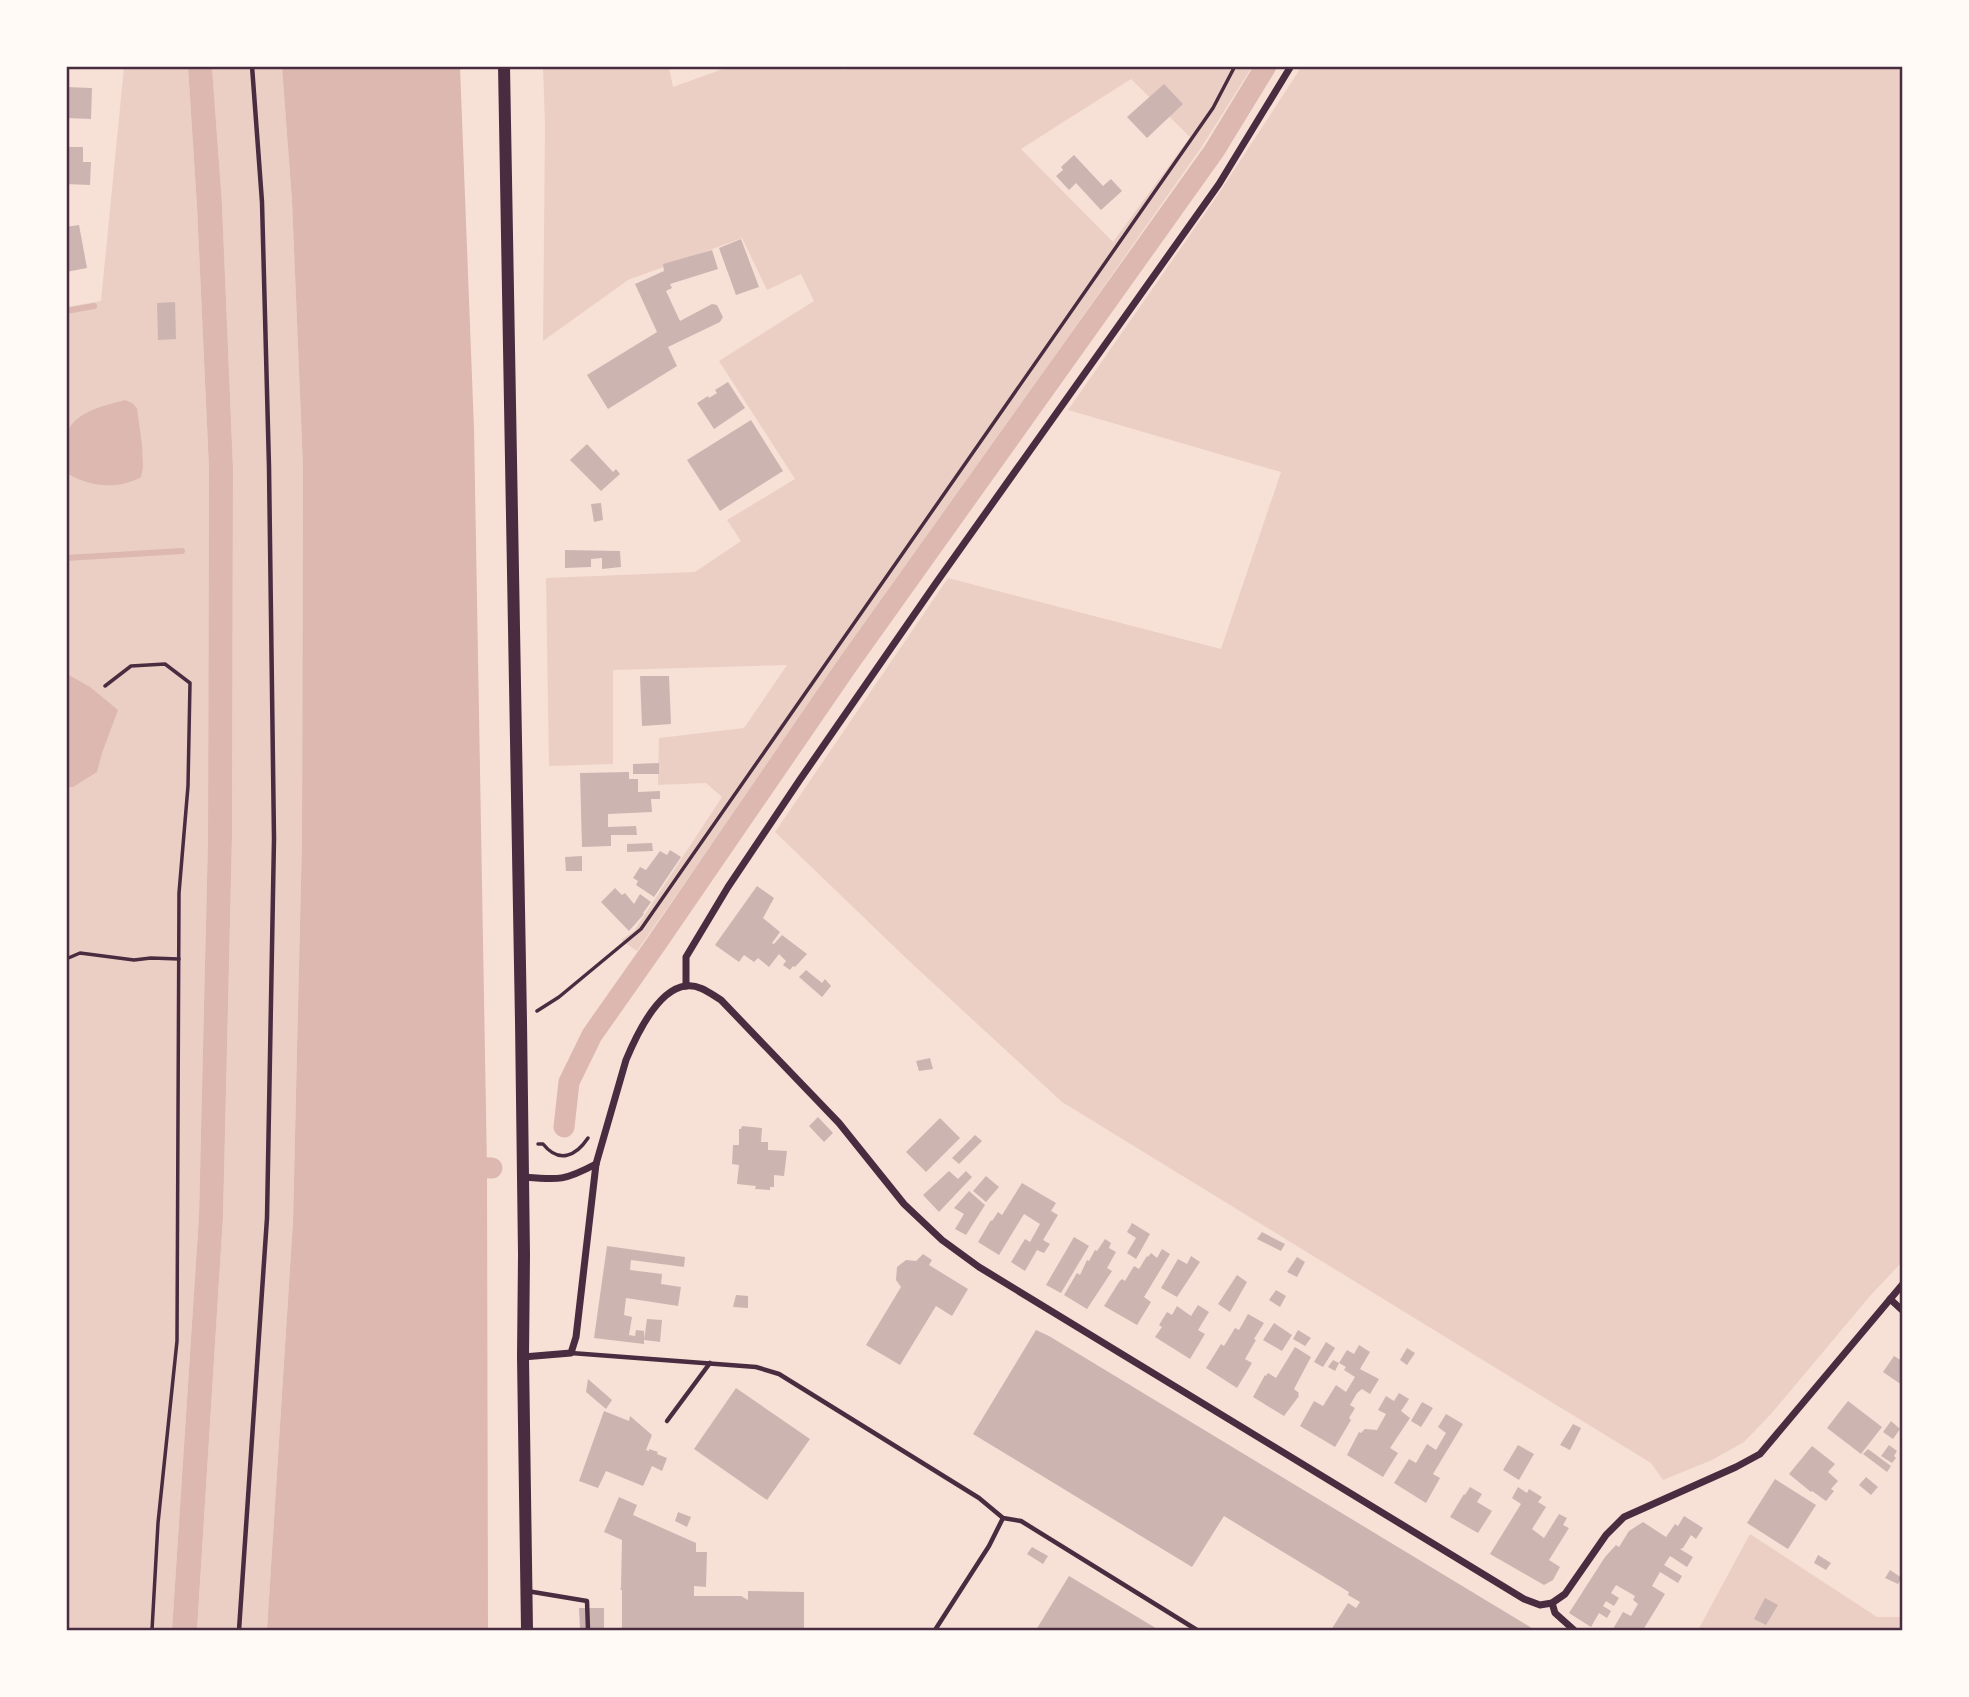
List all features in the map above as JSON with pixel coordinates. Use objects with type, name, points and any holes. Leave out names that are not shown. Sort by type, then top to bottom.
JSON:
[{"type":"main road","points":[[504,66],[521,1021],[527,1630]]},
{"type":"street","points":[[686,986],[686,957],[728,887],[928,594],[1219,184],[1291,66]]},
{"type":"street","points":[[523,1357],[571,1353],[576,1337],[596,1164],[632,1046],[654,1008],[663,998],[686,986],[706,990],[721,1000],[839,1123],[904,1203],[951,1247],[979,1267],[1524,1599],[1540,1605],[1552,1603],[1565,1594],[1606,1535],[1624,1517],[1760,1454],[1902,1285]]},
{"type":"street","points":[[523,1177],[562,1180],[596,1164]]},
{"type":"street","points":[[1889,1299],[1902,1310]]},
{"type":"street","points":[[1552,1603],[1555,1613],[1574,1630]]},
{"type":"lane","points":[[239,1630],[267,1218],[274,839],[269,467],[262,216],[252,66]]},
{"type":"lane","points":[[571,1353],[756,1367],[779,1374],[979,1498],[1003,1518],[1020,1521],[1197,1630]]},
{"type":"lane","points":[[667,1421],[710,1363]]},
{"type":"lane","points":[[935,1630],[989,1546],[1003,1518]]},
{"type":"lane","points":[[526,1590],[587,1601],[588,1630]]},
{"type":"path","points":[[521,1021],[559,997],[641,929],[1213,108],[1236,66]]},
{"type":"path","points":[[105,686],[131,666],[165,664],[190,683],[188,786],[179,893],[177,1341],[158,1523],[152,1630]]},
{"type":"path","points":[[66,959],[80,953],[134,960],[179,959]]},
{"type":"path","points":[[522,1144],[543,1144],[549,1152],[563,1156],[572,1154],[581,1147],[592,1131],[607,1127]]},
{"type":"shaded area","points":[[731,66],[843,66],[844,70],[853,66],[1252,67],[1201,148],[637,951],[621,940],[634,931],[722,797],[706,783],[658,785],[659,738],[744,728],[787,665],[613,670],[613,764],[549,766],[546,578],[695,572],[741,541],[727,520],[795,479],[719,361],[814,301],[801,274],[767,290],[742,238],[628,280],[543,341],[543,67],[669,67],[673,87]],"holes":[[[1131,79],[1190,137],[1113,242],[1021,149]]]},
{"type":"shaded area","points":[[1302,66],[1902,67],[1902,1262],[1744,1442],[1712,1460],[1663,1480],[1651,1463],[1062,1102],[775,832],[948,578],[1221,649],[1281,472],[1068,410],[1217,196]]},
{"type":"shaded area","points":[[124,67],[188,67],[209,469],[208,838],[199,1216],[172,1630],[67,1630],[67,307],[101,301]]},
{"type":"shaded area","points":[[188,67],[212,67],[222,204],[233,468],[232,838],[223,1217],[197,1630],[172,1630],[199,1216],[208,838],[209,469]]},
{"type":"shaded area","points":[[212,67],[282,67],[292,201],[303,467],[302,840],[293,1221],[267,1630],[197,1630],[223,1217],[232,838],[233,468],[222,204]]},
{"type":"shaded area","points":[[282,67],[460,67],[474,429],[487,1168],[488,1630],[267,1630],[293,1221],[302,839],[303,467],[292,201]]},
{"type":"shaded area","points":[[125,400],[137,408],[142,445],[141,477],[123,484],[104,485],[84,481],[67,473],[66,438],[74,422],[89,412]]},
{"type":"shaded area","points":[[67,674],[90,687],[118,710],[97,772],[73,787],[67,787]]},
{"type":"shaded area","points":[[1750,1534],[1877,1617],[1902,1617],[1902,1630],[1698,1630]]},
{"type":"building","points":[[1164,84],[1183,104],[1147,138],[1127,117]]},
{"type":"building","points":[[66,87],[92,88],[91,119],[66,118]]},
{"type":"building","points":[[66,147],[83,147],[83,162],[91,162],[90,185],[66,184]]},
{"type":"building","points":[[1074,155],[1103,186],[1111,179],[1122,191],[1101,210],[1076,183],[1069,190],[1056,176]]},
{"type":"building","points":[[79,225],[87,268],[66,272],[66,227]]},
{"type":"building","points":[[741,239],[759,287],[736,295],[719,248]]},
{"type":"building","points":[[712,250],[718,269],[670,284],[672,288],[666,291],[680,321],[712,304],[717,305],[723,317],[720,322],[668,347],[677,366],[608,409],[587,375],[657,332],[635,284],[664,271],[663,264]]},
{"type":"building","points":[[175,302],[176,339],[158,340],[157,303]]},
{"type":"building","points":[[728,382],[745,408],[714,429],[697,403],[717,393],[715,390]]},
{"type":"building","points":[[751,420],[783,471],[720,511],[687,460]]},
{"type":"building","points":[[587,444],[613,472],[616,469],[620,474],[601,491],[570,460]]},
{"type":"building","points":[[601,503],[603,520],[594,522],[591,504]]},
{"type":"building","points":[[565,550],[620,551],[621,567],[602,569],[602,558],[591,559],[591,567],[565,568]]},
{"type":"building","points":[[640,676],[669,676],[671,724],[642,726]]},
{"type":"building","points":[[659,763],[659,774],[633,774],[633,764]]},
{"type":"building","points":[[629,772],[629,779],[638,779],[638,792],[660,791],[660,799],[651,799],[652,812],[608,814],[608,827],[636,826],[637,835],[611,835],[611,846],[582,847],[580,773]]},
{"type":"building","points":[[652,843],[653,851],[627,852],[627,844]]},
{"type":"building","points":[[670,850],[681,857],[654,897],[636,885],[638,881],[633,878],[640,867],[646,870],[660,851],[667,855]]},
{"type":"building","points":[[582,856],[582,871],[566,871],[565,857]]},
{"type":"building","points":[[757,886],[774,898],[763,918],[780,932],[772,943],[782,935],[807,954],[790,970],[783,965],[786,961],[779,954],[769,967],[758,958],[754,962],[744,955],[739,962],[715,945]]},
{"type":"building","points":[[615,888],[622,895],[625,893],[634,904],[640,894],[651,902],[629,931],[601,902]]},
{"type":"building","points":[[806,970],[822,983],[825,979],[831,986],[822,997],[799,977]]},
{"type":"building","points":[[930,1058],[933,1069],[919,1071],[916,1061]]},
{"type":"building","points":[[818,1117],[833,1133],[824,1142],[809,1126]]},
{"type":"building","points":[[940,1118],[960,1138],[926,1172],[906,1152]]},
{"type":"building","points":[[742,1126],[762,1128],[761,1142],[768,1142],[768,1150],[787,1151],[784,1176],[774,1175],[774,1187],[770,1187],[770,1190],[737,1184],[739,1165],[732,1164],[733,1145],[739,1145],[739,1129]]},
{"type":"building","points":[[975,1135],[982,1141],[959,1164],[952,1158]]},
{"type":"building","points":[[949,1171],[958,1179],[966,1171],[972,1177],[939,1212],[923,1195]]},
{"type":"building","points":[[986,1176],[999,1187],[986,1202],[973,1191]]},
{"type":"building","points":[[1022,1183],[1056,1203],[1051,1211],[1058,1215],[1043,1240],[1050,1244],[1044,1253],[1037,1250],[1025,1271],[1011,1262],[1025,1239],[1030,1242],[1040,1224],[1024,1214],[999,1255],[978,1242],[998,1212],[1002,1215]]},
{"type":"building","points":[[969,1191],[985,1205],[966,1235],[955,1229],[964,1214],[954,1208]]},
{"type":"building","points":[[1132,1223],[1150,1234],[1136,1259],[1127,1253],[1136,1238],[1127,1232]]},
{"type":"building","points":[[1262,1232],[1285,1244],[1281,1251],[1257,1239]]},
{"type":"building","points":[[1074,1237],[1089,1246],[1061,1293],[1046,1285]]},
{"type":"building","points":[[1105,1239],[1111,1243],[1109,1248],[1116,1252],[1107,1268],[1112,1271],[1087,1309],[1064,1295],[1077,1273],[1080,1275],[1087,1260],[1089,1261]]},
{"type":"building","points":[[607,1246],[685,1257],[684,1267],[631,1260],[630,1270],[662,1274],[661,1284],[681,1287],[678,1306],[626,1298],[624,1315],[632,1317],[629,1335],[635,1336],[636,1330],[644,1331],[644,1344],[594,1338]]},
{"type":"building","points":[[1162,1249],[1170,1254],[1144,1297],[1151,1302],[1137,1325],[1104,1306],[1119,1282],[1122,1279],[1125,1281],[1134,1266],[1139,1269],[1147,1256],[1151,1253],[1157,1258]]},
{"type":"building","points":[[923,1254],[932,1260],[929,1265],[968,1289],[952,1316],[936,1306],[900,1365],[866,1345],[901,1287],[896,1280],[897,1267],[906,1260],[916,1261]]},
{"type":"building","points":[[1191,1256],[1200,1262],[1177,1297],[1161,1288],[1178,1259],[1187,1264]]},
{"type":"building","points":[[1297,1257],[1305,1262],[1297,1277],[1287,1272]]},
{"type":"building","points":[[1237,1275],[1247,1282],[1230,1312],[1218,1304]]},
{"type":"building","points":[[1276,1290],[1286,1296],[1280,1307],[1269,1300]]},
{"type":"building","points":[[736,1295],[748,1296],[748,1308],[733,1307]]},
{"type":"building","points":[[1198,1305],[1209,1312],[1198,1330],[1205,1334],[1190,1359],[1155,1337],[1167,1312],[1172,1315],[1177,1306],[1191,1316]]},
{"type":"building","points":[[1248,1314],[1264,1323],[1245,1359],[1252,1363],[1237,1388],[1206,1368],[1221,1344],[1224,1346],[1235,1328],[1239,1330]]},
{"type":"building","points":[[647,1319],[662,1320],[660,1342],[644,1340]]},
{"type":"building","points":[[1274,1323],[1292,1335],[1282,1351],[1263,1340]]},
{"type":"building","points":[[1036,1330],[1535,1630],[1331,1630],[1348,1603],[1356,1608],[1360,1602],[1348,1595],[1349,1592],[1224,1516],[1192,1567],[973,1434]]},
{"type":"building","points":[[1298,1330],[1311,1338],[1305,1346],[1293,1339]]},
{"type":"building","points":[[1326,1342],[1335,1348],[1323,1367],[1314,1362]]},
{"type":"building","points":[[1359,1345],[1370,1352],[1360,1369],[1379,1379],[1370,1394],[1362,1389],[1357,1393],[1350,1405],[1355,1408],[1349,1418],[1351,1420],[1335,1447],[1300,1426],[1314,1401],[1323,1406],[1336,1385],[1346,1392],[1355,1377],[1339,1363],[1347,1350],[1354,1354]]},
{"type":"building","points":[[1295,1347],[1311,1357],[1294,1389],[1299,1396],[1284,1416],[1253,1397],[1265,1375],[1268,1373],[1276,1378]]},
{"type":"building","points":[[1407,1348],[1415,1353],[1407,1365],[1400,1360]]},
{"type":"building","points":[[1894,1356],[1902,1361],[1902,1385],[1883,1372]]},
{"type":"building","points":[[1333,1360],[1339,1363],[1335,1371],[1328,1367]]},
{"type":"building","points":[[588,1379],[612,1400],[606,1409],[586,1392]]},
{"type":"building","points":[[736,1388],[810,1439],[767,1500],[694,1449]]},
{"type":"building","points":[[1399,1393],[1409,1399],[1401,1411],[1410,1418],[1390,1448],[1398,1453],[1383,1477],[1347,1455],[1359,1432],[1365,1429],[1377,1430],[1386,1414],[1378,1410],[1386,1396],[1394,1401]]},
{"type":"building","points":[[1848,1401],[1882,1427],[1861,1454],[1827,1428]]},
{"type":"building","points":[[1422,1402],[1433,1408],[1421,1427],[1411,1421]]},
{"type":"building","points":[[604,1411],[629,1421],[630,1416],[652,1435],[646,1450],[658,1452],[657,1454],[667,1458],[662,1471],[652,1466],[643,1486],[606,1471],[598,1488],[579,1481]]},
{"type":"building","points":[[1446,1414],[1463,1424],[1433,1474],[1440,1478],[1426,1503],[1394,1483],[1409,1459],[1416,1463],[1427,1444],[1436,1450],[1446,1433],[1438,1427]]},
{"type":"building","points":[[1891,1421],[1900,1429],[1893,1439],[1883,1432]]},
{"type":"building","points":[[1573,1424],[1581,1428],[1570,1450],[1560,1445]]},
{"type":"building","points":[[1518,1445],[1534,1454],[1519,1480],[1503,1470]]},
{"type":"building","points":[[1889,1445],[1897,1451],[1892,1463],[1881,1456]]},
{"type":"building","points":[[1812,1446],[1835,1464],[1828,1472],[1838,1481],[1826,1501],[1789,1474]]},
{"type":"building","points":[[1868,1449],[1891,1466],[1887,1472],[1863,1454]]},
{"type":"building","points":[[1866,1477],[1878,1487],[1871,1495],[1859,1485]]},
{"type":"building","points":[[1775,1479],[1816,1505],[1788,1549],[1747,1523]]},
{"type":"building","points":[[1470,1487],[1482,1494],[1477,1502],[1492,1511],[1478,1533],[1450,1517]]},
{"type":"building","points":[[1518,1487],[1527,1493],[1529,1489],[1542,1497],[1538,1502],[1546,1507],[1532,1529],[1544,1538],[1559,1514],[1567,1518],[1563,1525],[1569,1528],[1549,1560],[1560,1567],[1553,1580],[1544,1585],[1490,1554],[1521,1504],[1512,1498]]},
{"type":"building","points":[[619,1497],[637,1505],[633,1515],[696,1543],[696,1552],[707,1552],[706,1587],[694,1586],[694,1596],[741,1596],[748,1600],[748,1591],[804,1592],[804,1630],[622,1630],[622,1540],[604,1532]]},
{"type":"building","points":[[678,1512],[691,1517],[687,1527],[675,1521]]},
{"type":"building","points":[[1684,1516],[1703,1528],[1696,1539],[1691,1535],[1680,1549],[1693,1557],[1687,1567],[1670,1556],[1664,1565],[1682,1576],[1678,1583],[1660,1572],[1652,1586],[1665,1594],[1643,1630],[1613,1629],[1623,1612],[1631,1616],[1638,1604],[1633,1600],[1635,1596],[1616,1585],[1611,1593],[1619,1598],[1614,1606],[1606,1601],[1603,1606],[1611,1611],[1607,1618],[1599,1613],[1591,1627],[1569,1613],[1605,1557],[1616,1545],[1619,1547],[1629,1531],[1643,1522],[1666,1537]]},
{"type":"building","points":[[1032,1547],[1048,1556],[1043,1564],[1027,1554]]},
{"type":"building","points":[[1818,1555],[1831,1563],[1826,1570],[1814,1563]]},
{"type":"building","points":[[1890,1570],[1902,1578],[1898,1584],[1885,1578]]},
{"type":"building","points":[[1069,1576],[1159,1630],[1036,1630]]},
{"type":"building","points":[[1765,1598],[1778,1605],[1766,1625],[1754,1619]]},
{"type":"building","points":[[579,1608],[604,1608],[604,1630],[580,1630]]},
{"type":"waterway","points":[[564,1127],[569,1082],[592,1035],[846,667],[1214,151],[1266,66]]},
{"type":"waterway","points":[[66,311],[94,306]]},
{"type":"waterway","points":[[66,558],[182,551]]},
{"type":"waterway","points":[[458,1167],[492,1168]]}]
